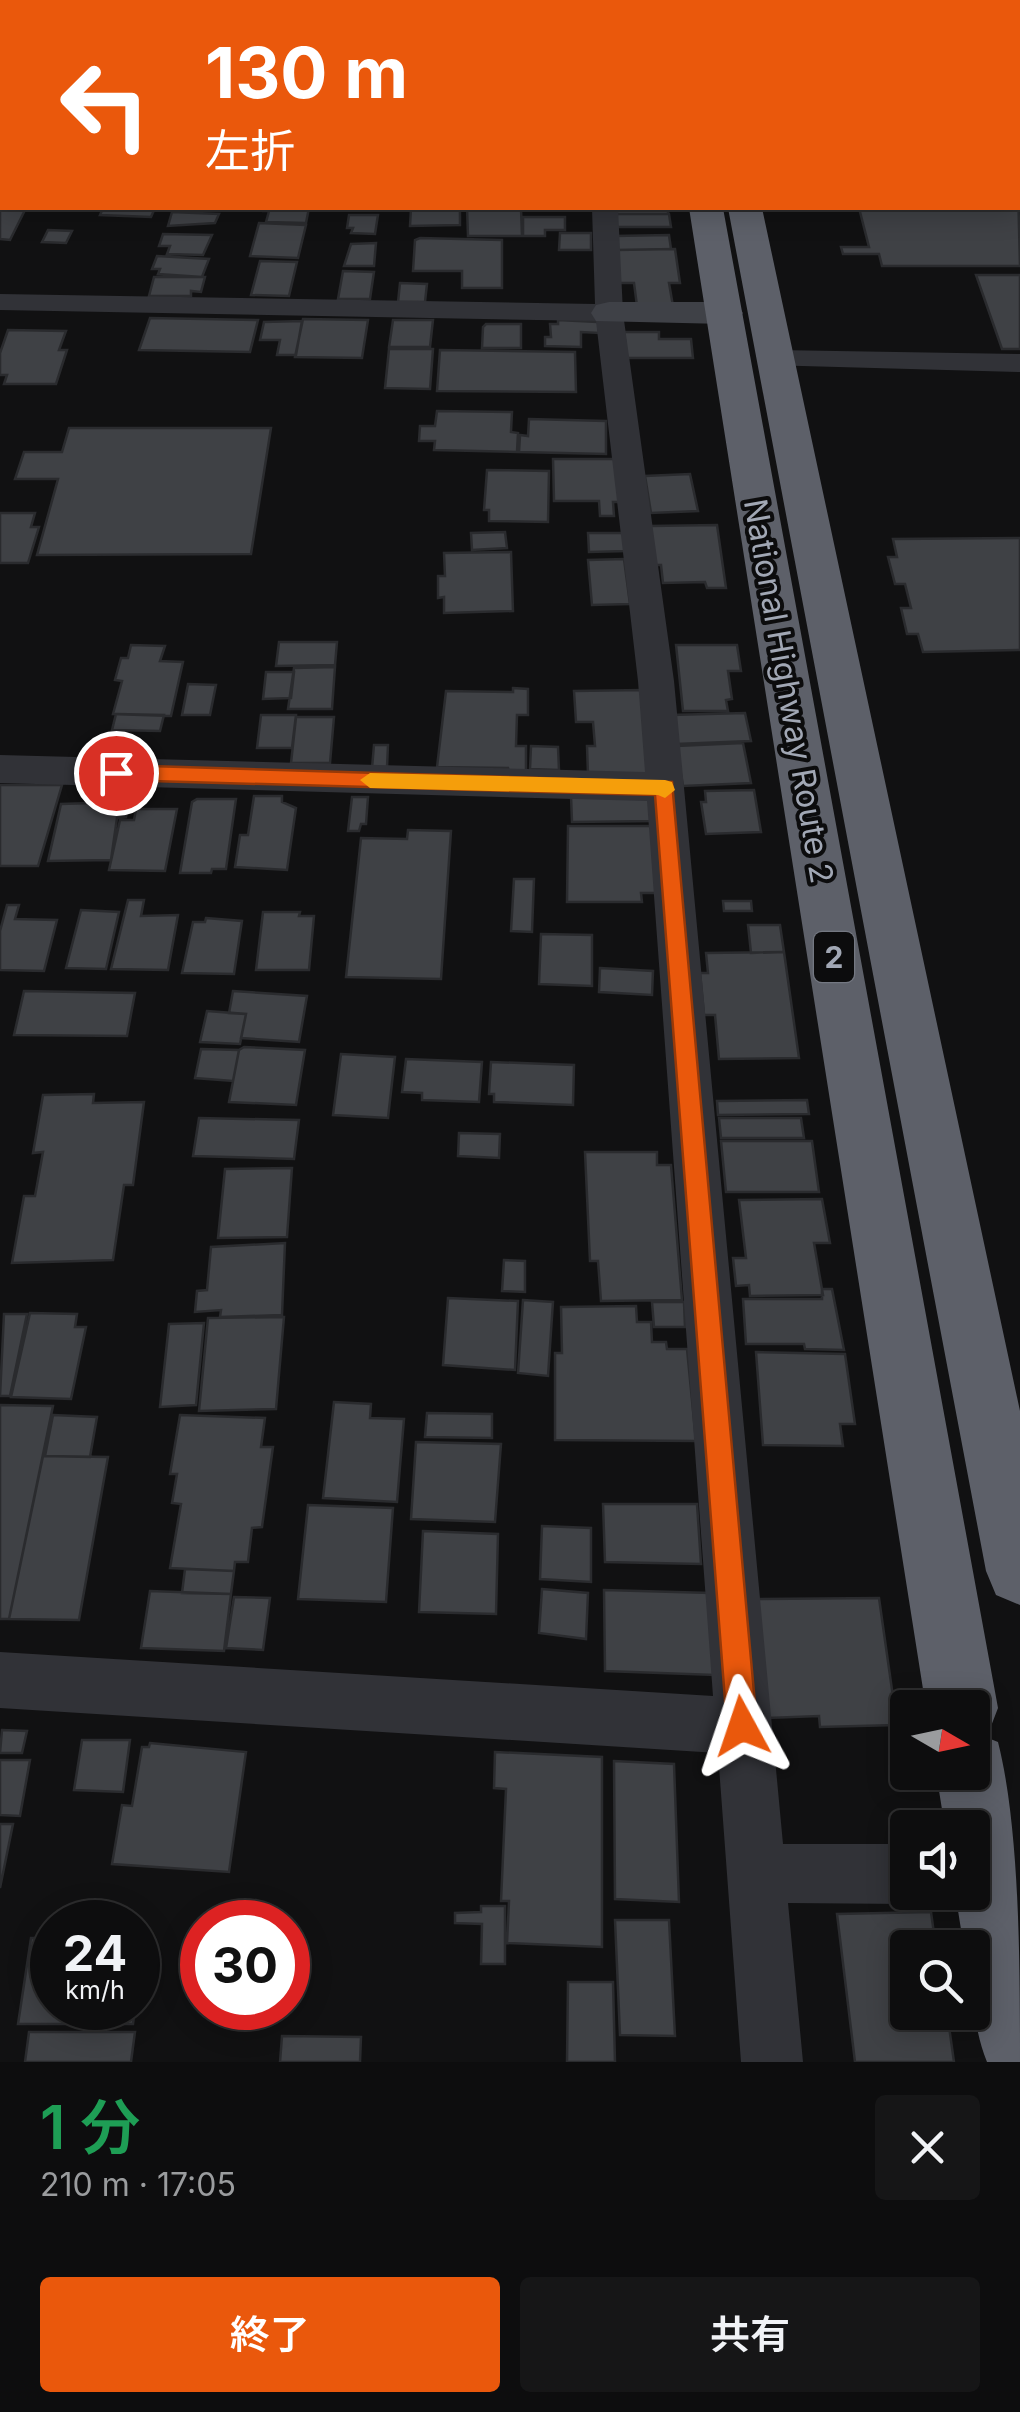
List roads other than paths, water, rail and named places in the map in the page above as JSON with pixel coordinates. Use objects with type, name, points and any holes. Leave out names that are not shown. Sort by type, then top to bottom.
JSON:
[{"type":"highway","name":"National Highway Route 2","points":[[706,210],[959,1690]]},
{"type":"highway","name":"National Highway Route 2","points":[[745,210],[1020,1571]]},
{"type":"highway","points":[[976,1790],[1020,2044]]},
{"type":"street","points":[[604,210],[609,313],[656,681],[772,2062]]},
{"type":"street","points":[[0,302],[725,313]]},
{"type":"street","points":[[776,359],[1020,363]]},
{"type":"street","points":[[0,769],[665,787]]},
{"type":"street","points":[[0,1680],[742,1726]]},
{"type":"street","points":[[755,1872],[890,1874]]}]
